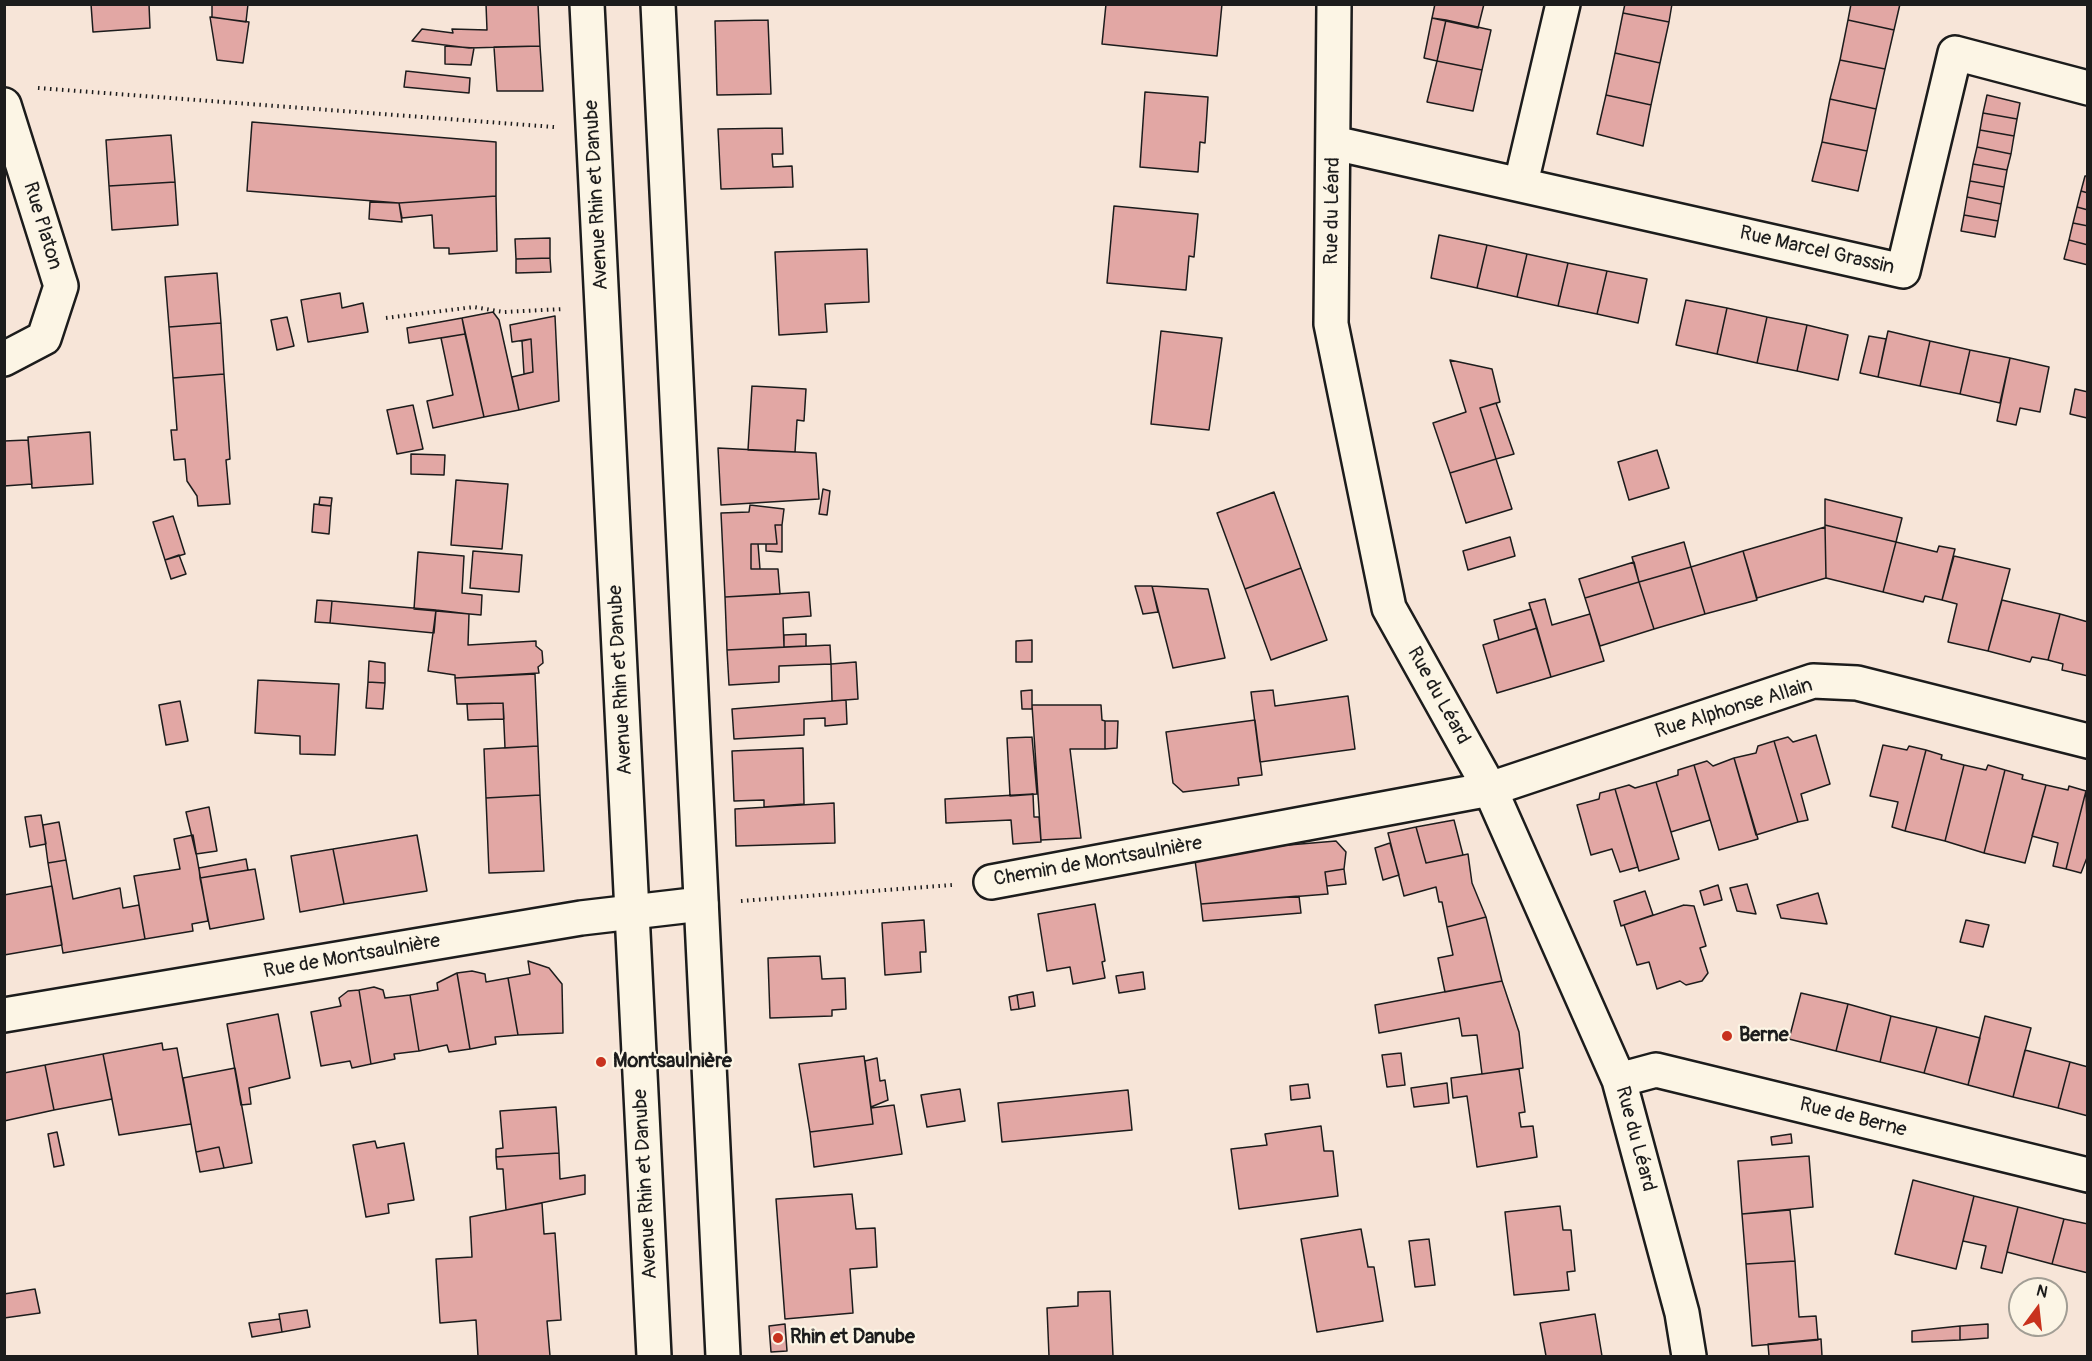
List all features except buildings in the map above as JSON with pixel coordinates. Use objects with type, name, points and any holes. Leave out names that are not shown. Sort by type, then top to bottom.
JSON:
[{"type":"street","name":"Avenue Rhin et Danube","points":[[587,4],[654,1356]]},
{"type":"street","points":[[658,4],[723,1356]]},
{"type":"street","name":"Rue du Léard","points":[[1334,4],[1331,324],[1389,608],[1490,789],[1619,1080],[1682,1313],[1689,1356]]},
{"type":"street","points":[[1521,183],[1563,4]]},
{"type":"street","name":"Rue Marcel Grassin","points":[[1334,143],[1521,183],[1903,271],[1955,53],[2088,88]]},
{"type":"street","name":"Rue Platon","points":[[4,359],[44,338],[61,286],[16,96]]},
{"type":"street","name":"Rue Alphonse Allain","points":[[1490,789],[1813,681],[1857,683],[2088,741]]},
{"type":"street","name":"Chemin de Montsaulnière","points":[[991,882],[1490,789]]},
{"type":"street","name":"Rue de Montsaulnière","points":[[4,1016],[633,912],[701,904]]},
{"type":"street","name":"Rue de Berne","points":[[1619,1080],[1656,1070],[2088,1175]]},
{"type":"path","points":[[16,96],[594,130]]},
{"type":"path","points":[[386,318],[474,307],[504,312],[602,306]]},
{"type":"path","name":"Chemin de Montsaulnière","points":[[701,904],[991,882]]},
{"type":"place","name":"Berne","points":[[1727,1036]]},
{"type":"place","name":"Montsaulnière","points":[[601,1062]]},
{"type":"place","name":"Rhin et Danube","points":[[778,1338]]}]
